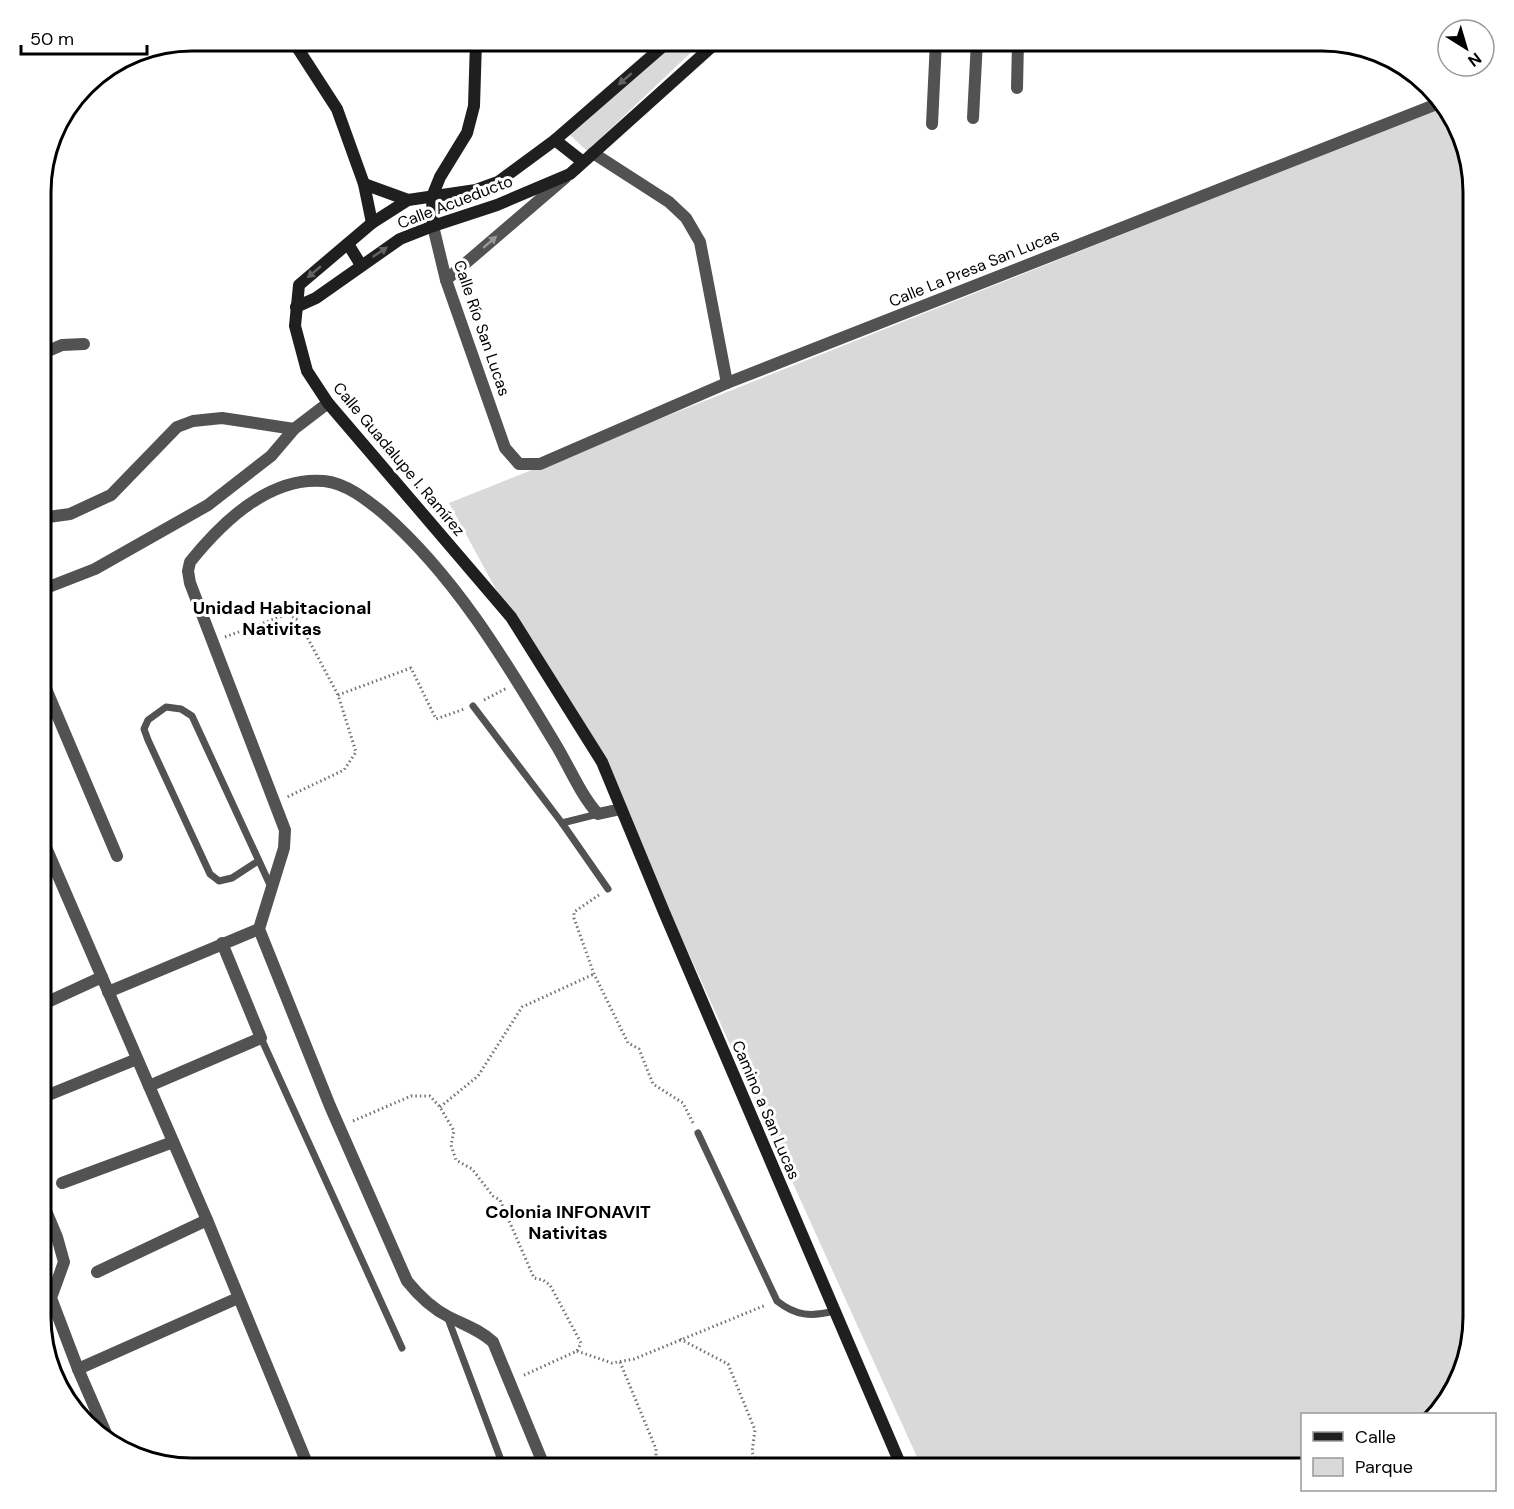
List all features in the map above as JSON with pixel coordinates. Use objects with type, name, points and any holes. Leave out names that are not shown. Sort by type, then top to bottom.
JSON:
[{"type":"street","points":[[300,51],[337,109],[364,184],[372,223]]},
{"type":"street","points":[[432,197],[440,177],[467,133],[474,105],[476,51]]},
{"type":"street","name":"Calle Acueducto","points":[[432,197],[476,190],[498,182],[555,140],[657,51]]},
{"type":"street","name":"Calle Acueducto","points":[[446,280],[570,174],[707,51]]},
{"type":"street","points":[[932,124],[936,51]]},
{"type":"street","points":[[973,118],[976,51]]},
{"type":"street","points":[[1017,88],[1018,51]]},
{"type":"street","name":"Calle La Presa San Lucas","points":[[519,464],[540,464],[727,383],[1433,106]]},
{"type":"street","points":[[555,140],[669,202],[686,218],[700,242],[727,383]]},
{"type":"street","name":"Calle Acueducto","points":[[296,307],[316,298],[400,239],[498,205],[570,174]]},
{"type":"street","points":[[364,184],[408,200]]},
{"type":"street","name":"Calle Guadalupe I. Ramírez","points":[[432,197],[408,200],[372,223],[298,285],[295,326],[307,370],[328,403],[511,617],[602,762]]},
{"type":"street","name":"Calle Río San Lucas","points":[[432,197],[433,226],[446,280],[506,448],[519,464]]},
{"type":"street","points":[[348,244],[361,265]]},
{"type":"street","points":[[51,350],[62,345],[84,344]]},
{"type":"street","points":[[51,586],[94,569],[207,505],[271,456],[294,429],[328,403]]},
{"type":"street","points":[[51,517],[70,514],[111,495],[177,427],[194,421],[222,418],[294,429]]},
{"type":"street","points":[[541,1458],[493,1342],[484,1333],[447,1316],[420,1298],[407,1281],[340,1127],[259,929],[284,848],[285,830],[190,583],[188,571],[190,562],[233,517],[273,489],[288,484],[326,481],[364,497],[408,535],[472,612],[500,653],[589,803],[598,814],[621,809]]},
{"type":"street","points":[[51,701],[117,856]]},
{"type":"street","name":"Camino a San Lucas","points":[[602,762],[898,1458]]},
{"type":"street","points":[[51,859],[207,1220],[305,1458]]},
{"type":"street","points":[[108,992],[259,929]]},
{"type":"street","points":[[149,1086],[261,1038],[222,943]]},
{"type":"street","points":[[51,1000],[102,977]]},
{"type":"street","points":[[51,1094],[137,1059]]},
{"type":"street","points":[[62,1183],[173,1142]]},
{"type":"street","points":[[98,1272],[207,1220]]},
{"type":"street","points":[[51,1224],[64,1262],[51,1299],[103,1426]]},
{"type":"street","points":[[78,1369],[238,1298]]},
{"type":"lane","points":[[473,706],[562,822],[608,889]]},
{"type":"lane","points":[[258,861],[232,878],[219,882],[210,874],[144,729],[148,720],[166,707],[181,709],[192,716],[272,887]]},
{"type":"lane","points":[[562,822],[598,814]]},
{"type":"lane","points":[[261,1038],[402,1348]]},
{"type":"lane","points":[[698,1133],[777,1301],[788,1310],[815,1316],[834,1311]]},
{"type":"lane","points":[[447,1316],[500,1458]]},
{"type":"path","points":[[213,642],[288,614],[298,620],[338,695],[356,752],[344,770],[275,802]]},
{"type":"path","points":[[338,695],[411,668],[436,719],[473,706]]},
{"type":"path","points":[[608,889],[574,912],[574,918],[594,974],[628,1043],[639,1049],[653,1084],[683,1103],[698,1133]]},
{"type":"path","points":[[440,1107],[478,1076],[522,1007],[594,974]]},
{"type":"path","points":[[340,1127],[411,1096],[430,1096],[440,1107],[453,1131],[451,1145],[456,1160],[472,1169],[500,1200],[534,1278],[550,1285],[581,1343],[577,1351],[510,1382]]},
{"type":"path","points":[[577,1351],[612,1363],[634,1359],[777,1301]]},
{"type":"path","points":[[680,1339],[728,1364],[755,1430],[752,1452],[755,1458]]},
{"type":"path","points":[[620,1362],[656,1449],[656,1458]]},
{"type":"green space","points":[[663,51],[692,51],[587,151],[568,133]]},
{"type":"green space","points":[[1436,109],[1456,146],[1462,173],[1463,192],[1463,1317],[1462,1336],[1456,1363],[1448,1380],[1428,1410],[1425,1413],[1301,1413],[1301,1458],[917,1458],[602,762],[511,617],[449,503]]},
{"type":"district","name":"Unidad Habitacional Nativitas","points":[[282,618]]},
{"type":"district","name":"Colonia INFONAVIT Nativitas","points":[[568,1222]]}]
